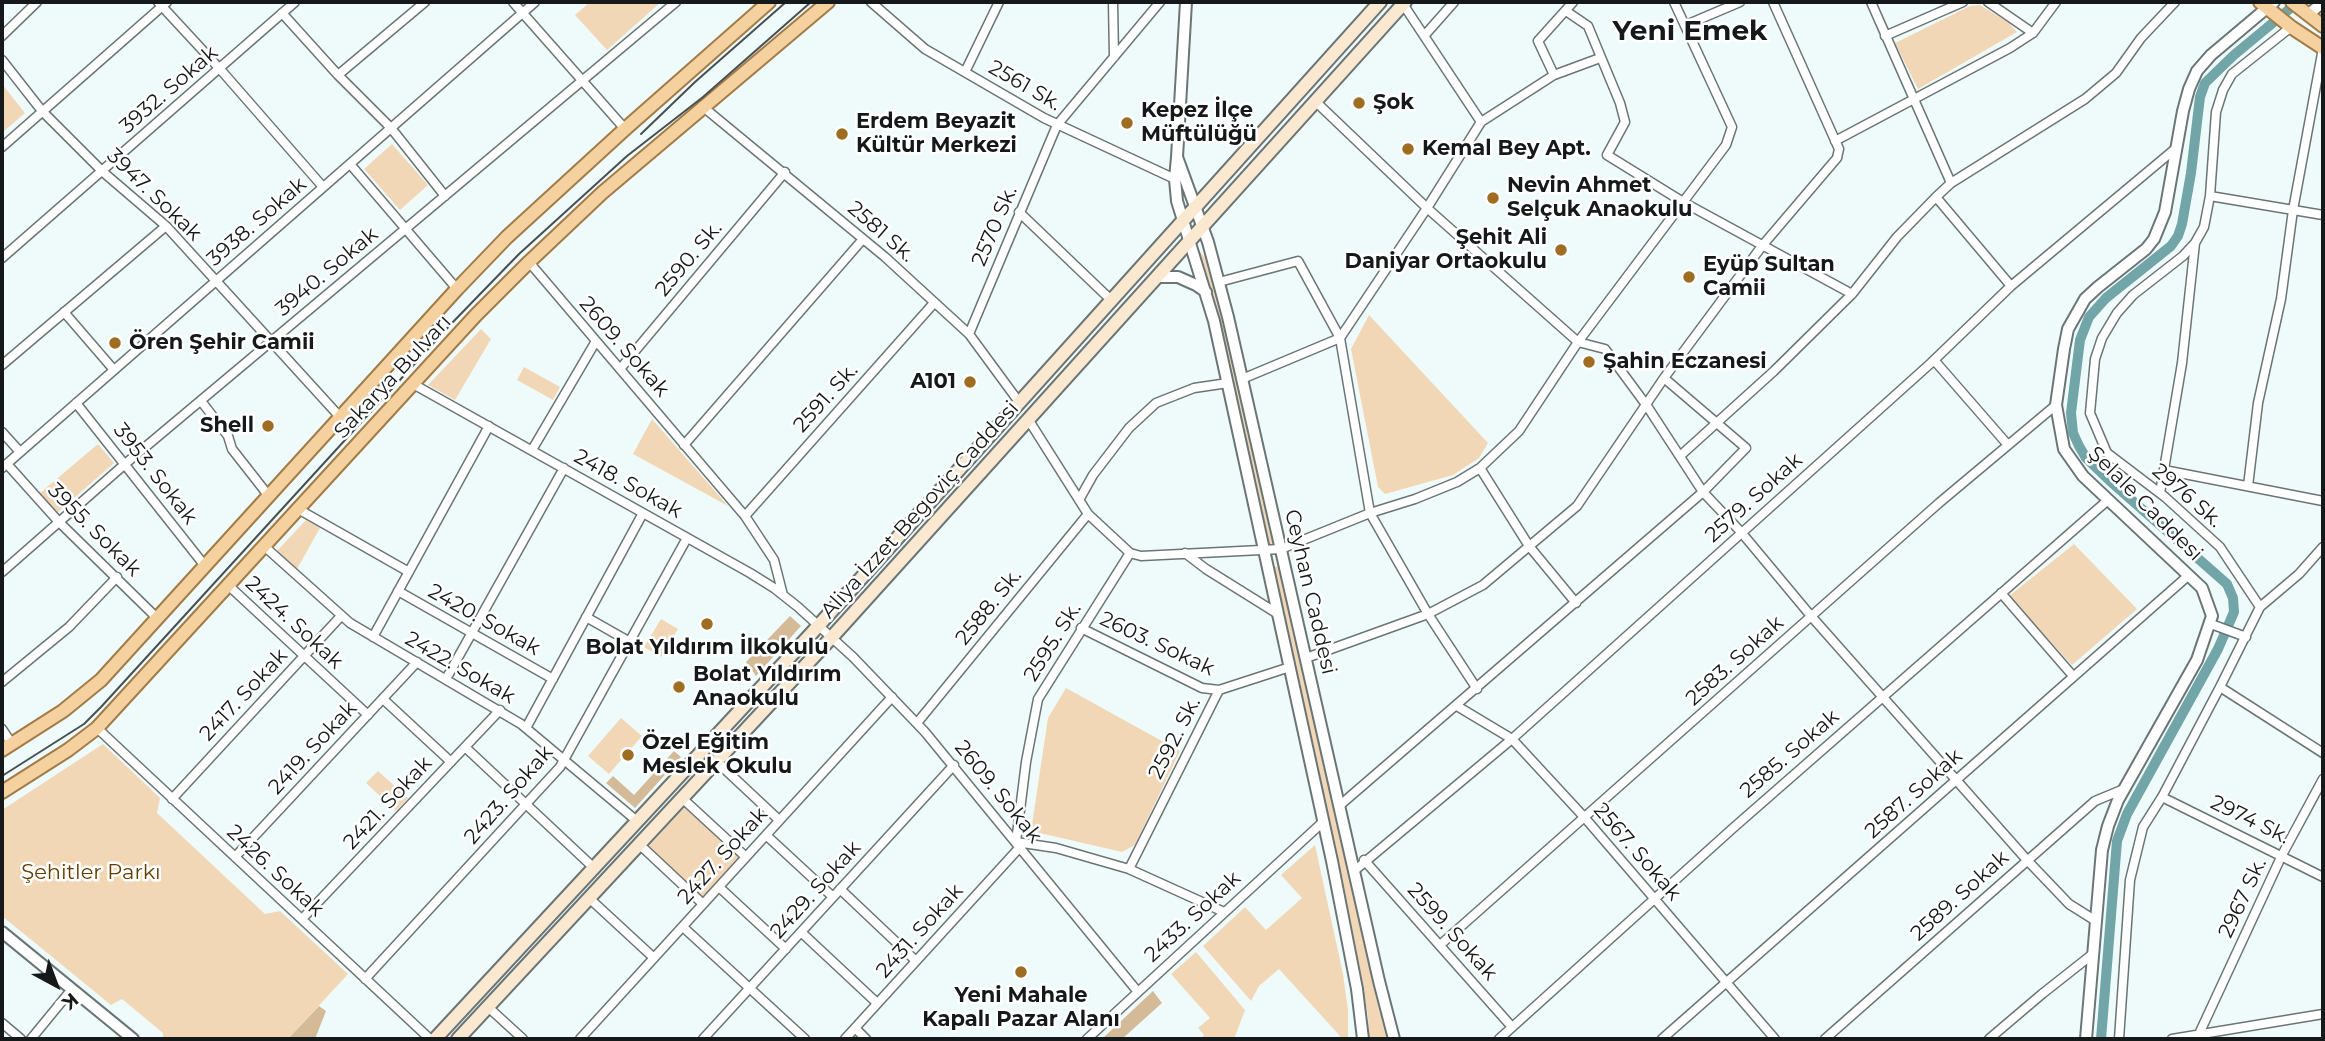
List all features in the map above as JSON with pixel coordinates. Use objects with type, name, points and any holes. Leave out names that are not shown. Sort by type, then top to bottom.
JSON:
[{"type":"main road","name":"Sakarya Bulvarı","points":[[7,747],[83,696],[158,619],[268,495],[507,237],[769,2]]},
{"type":"main road","name":"Sakarya Bulvarı","points":[[2,792],[97,728],[528,262],[702,106],[828,2]]},
{"type":"main road","name":"Aliya İzzet Begoviç Caddesi","points":[[433,1039],[819,625],[1380,2]]},
{"type":"main road","points":[[2292,2],[2323,26]]},
{"type":"main road","name":"Aliya İzzet Begoviç Caddesi","points":[[458,1039],[832,637],[1404,3]]},
{"type":"main road","points":[[2267,4],[2291,27],[2323,48]]},
{"type":"street","points":[[2,36],[37,2]]},
{"type":"street","name":"3932. Sokak","points":[[2,258],[296,2]]},
{"type":"street","points":[[338,75],[425,2]]},
{"type":"street","points":[[513,2],[625,129]]},
{"type":"street","name":"3938. Sokak","points":[[4,466],[535,2]]},
{"type":"street","name":"3940. Sokak","points":[[2,572],[125,464],[676,2]]},
{"type":"street","name":"2561 Sk.","points":[[871,2],[925,49],[1057,125],[1175,179]]},
{"type":"street","points":[[965,72],[999,2]]},
{"type":"street","points":[[1113,2],[1114,57]]},
{"type":"street","name":"2570 Sk.","points":[[969,334],[1057,125],[1160,2]]},
{"type":"street","name":"Ceyhan Caddesi","points":[[1186,2],[1175,179],[1177,201],[1206,292],[1227,383],[1324,821],[1357,989],[1363,1039]]},
{"type":"street","points":[[1424,36],[1454,2]]},
{"type":"street","points":[[1554,75],[1538,41],[1573,2]]},
{"type":"street","points":[[1028,419],[1088,514],[1130,553],[1141,556],[1264,552],[1281,549],[1457,482],[1480,468],[1519,431],[1578,342],[1726,145],[1732,127],[1674,2]]},
{"type":"street","points":[[1686,25],[1740,2]]},
{"type":"street","points":[[1306,658],[1428,614],[1483,585],[1577,506],[1664,378],[1762,246],[1837,159],[1839,149],[1773,2]]},
{"type":"street","points":[[1871,2],[1951,183]]},
{"type":"street","points":[[1885,36],[1964,2]]},
{"type":"street","points":[[1988,2],[2033,33]]},
{"type":"street","points":[[1835,141],[2010,48],[2033,33],[2056,2]]},
{"type":"street","points":[[1680,456],[1852,294],[1897,237],[1951,183],[2085,99],[2116,73],[2141,38],[2174,2]]},
{"type":"street","points":[[2309,14],[2323,2]]},
{"type":"street","points":[[2,147],[162,3],[323,187]]},
{"type":"street","points":[[1404,3],[1481,122]]},
{"type":"street","name":"Şelale Caddesi","points":[[2211,624],[2213,615],[2202,588],[2083,476],[2064,449],[2056,405],[2068,329],[2076,312],[2098,287],[2146,249],[2154,239],[2165,212],[2175,149],[2189,89],[2197,71],[2267,4]]},
{"type":"street","points":[[1566,10],[1588,26],[1620,103],[1625,122],[1607,155],[1684,202],[1852,294]]},
{"type":"street","points":[[282,13],[391,128],[445,196]]},
{"type":"street","name":"2976 Sk.","points":[[2260,607],[2220,547],[2160,493],[2107,453],[2090,413],[2092,381],[2102,338],[2117,313],[2133,295],[2183,256],[2204,227],[2210,196],[2216,113],[2223,90],[2232,74],[2291,27]]},
{"type":"street","points":[[2248,486],[2258,403],[2281,299],[2293,209],[2323,48]]},
{"type":"street","points":[[1242,379],[1340,338],[1481,122],[1554,75],[1600,58]]},
{"type":"street","name":"3947. Sokak","points":[[2,60],[42,111],[103,172],[166,226],[340,417]]},
{"type":"street","points":[[1315,101],[1427,208],[1578,342],[1605,349],[1647,406],[1703,492],[2027,860],[2069,904],[2096,921]]},
{"type":"street","name":"2581 Sk.","points":[[702,106],[785,172],[969,334],[1019,402]]},
{"type":"street","name":"2579. Sokak","points":[[1354,871],[1512,739],[1934,360],[2011,286],[2175,149]]},
{"type":"street","name":"Ceyhan Caddesi","points":[[1177,158],[1203,226],[1219,282],[1394,1039]]},
{"type":"street","points":[[350,164],[457,289]]},
{"type":"street","name":"2590. Sk.","points":[[620,369],[785,172]]},
{"type":"street","points":[[2210,196],[2323,215]]},
{"type":"street","points":[[1936,197],[2011,286]]},
{"type":"street","points":[[1019,212],[1111,300]]},
{"type":"street","points":[[2,365],[166,226]]},
{"type":"street","points":[[684,444],[863,239]]},
{"type":"street","points":[[2160,493],[2182,363],[2195,243]]},
{"type":"street","points":[[1219,282],[1298,261],[1340,338],[1370,513],[1428,614],[1477,689]]},
{"type":"street","name":"2609. Sokak","points":[[528,262],[745,516],[774,560],[783,594]]},
{"type":"street","points":[[1157,276],[1178,277],[1206,292]]},
{"type":"street","name":"2591. Sk.","points":[[745,516],[934,303]]},
{"type":"street","points":[[64,312],[114,370]]},
{"type":"street","points":[[532,450],[596,341]]},
{"type":"street","points":[[1934,360],[2008,445]]},
{"type":"street","points":[[1339,806],[1703,492],[1746,448],[1664,378]]},
{"type":"street","points":[[1079,500],[1093,475],[1129,428],[1156,403],[1194,388],[1227,383]]},
{"type":"street","name":"2418. Sokak","points":[[413,384],[750,573],[783,594],[819,625]]},
{"type":"street","points":[[201,401],[228,436],[232,449],[268,495]]},
{"type":"street","name":"3953. Sokak","points":[[76,403],[205,566]]},
{"type":"street","name":"2583. Sokak","points":[[1440,945],[1939,503],[2056,405]]},
{"type":"street","points":[[373,637],[488,426]]},
{"type":"street","points":[[2,432],[20,452]]},
{"type":"street","name":"3955. Sokak","points":[[4,466],[158,619]]},
{"type":"street","points":[[446,679],[564,468]]},
{"type":"street","points":[[1480,468],[1530,546],[1576,603]]},
{"type":"street","points":[[2164,470],[2323,501]]},
{"type":"street","name":"2585. Sokak","points":[[1499,1039],[1882,697],[2108,500]]},
{"type":"street","name":"2420. Sokak","points":[[298,509],[409,572]]},
{"type":"street","points":[[526,728],[643,513]]},
{"type":"street","name":"2588. Sk.","points":[[917,723],[1088,514]]},
{"type":"street","name":"2423. Sokak","points":[[365,979],[527,805],[565,760],[687,538]]},
{"type":"street","name":"2422. Sokak","points":[[264,546],[341,616],[526,728],[637,821]]},
{"type":"street","points":[[2119,1039],[2130,880],[2143,827],[2162,797],[2220,687],[2242,635],[2260,607],[2299,574],[2323,547]]},
{"type":"street","name":"2595. Sk.","points":[[1018,845],[1026,762],[1038,699],[1130,553]]},
{"type":"street","points":[[1185,553],[1278,614]]},
{"type":"street","name":"2587. Sokak","points":[[1662,1039],[2189,575]]},
{"type":"street","points":[[2,682],[69,627],[117,577]]},
{"type":"street","name":"2424. Sokak","points":[[228,585],[368,715]]},
{"type":"street","name":"2420. Sokak","points":[[398,591],[553,679]]},
{"type":"street","points":[[2001,593],[2073,676]]},
{"type":"street","name":"2417. Sokak","points":[[173,799],[341,616]]},
{"type":"street","points":[[586,617],[630,642]]},
{"type":"street","points":[[2086,1039],[2102,850],[2108,826],[2124,789],[2197,660],[2211,624],[2242,635]]},
{"type":"street","name":"2609. Sokak","points":[[819,625],[892,696],[954,765],[1138,992]]},
{"type":"street","name":"2603. Sokak","points":[[1081,628],[1202,688],[1219,690]]},
{"type":"street","name":"2419. Sokak","points":[[235,857],[417,662]]},
{"type":"street","name":"2592. Sk.","points":[[1129,869],[1219,690],[1290,667]]},
{"type":"street","points":[[2220,687],[2323,753]]},
{"type":"street","name":"2427. Sokak","points":[[580,1039],[892,696]]},
{"type":"street","points":[[383,699],[451,762]]},
{"type":"street","name":"2567. Sokak","points":[[1457,706],[1512,739],[1585,818],[1775,1039]]},
{"type":"street","name":"2421. Sokak","points":[[302,919],[500,710]]},
{"type":"street","name":"2426. Sokak","points":[[97,728],[365,979],[433,1039]]},
{"type":"street","points":[[2,729],[7,747]]},
{"type":"street","points":[[465,747],[594,868]]},
{"type":"street","points":[[716,761],[779,820]]},
{"type":"street","name":"2429. Sokak","points":[[703,1039],[954,765]]},
{"type":"street","name":"2967 Sk.","points":[[2199,1034],[2282,855],[2323,779]]},
{"type":"street","name":"2589. Sokak","points":[[1825,1039],[2095,802],[2124,789]]},
{"type":"street","name":"2974 Sk.","points":[[2162,797],[2323,877]]},
{"type":"street","points":[[682,798],[746,857]]},
{"type":"street","name":"2433. Sokak","points":[[1087,1039],[1324,821]]},
{"type":"street","points":[[766,835],[833,897]]},
{"type":"street","points":[[639,844],[703,904]]},
{"type":"street","points":[[1018,845],[1056,848],[1129,869],[1224,912]]},
{"type":"street","name":"2431. Sokak","points":[[845,1039],[1018,845]]},
{"type":"street","name":"2599. Sokak","points":[[1364,860],[1513,1027]]},
{"type":"street","points":[[719,887],[786,949]]},
{"type":"street","points":[[840,889],[916,961]]},
{"type":"street","points":[[589,898],[654,958]]},
{"type":"street","points":[[682,927],[805,1039]]},
{"type":"street","points":[[801,932],[877,1003]]},
{"type":"street","points":[[2,933],[134,1039]]},
{"type":"street","points":[[1989,1039],[2094,953]]},
{"type":"street","points":[[31,1039],[72,989]]},
{"type":"street","points":[[488,1007],[523,1039]]},
{"type":"street","points":[[2172,1039],[2323,1014]]},
{"type":"street","points":[[2,1023],[22,1039]]},
{"type":"street","points":[[855,1028],[866,1039]]},
{"type":"green space","points":[[590,2],[661,2],[607,50],[575,15]]},
{"type":"green space","points":[[1980,5],[2009,23],[2017,32],[1918,89],[1895,43],[1970,6]]},
{"type":"green space","points":[[2,84],[25,113],[2,133]]},
{"type":"green space","points":[[392,144],[428,185],[400,210],[364,169]]},
{"type":"green space","points":[[1198,249],[1207,260],[1224,323],[1274,544],[1269,545],[1219,325]]},
{"type":"green space","points":[[1369,315],[1488,443],[1479,458],[1453,475],[1385,494],[1378,487],[1351,349]]},
{"type":"green space","points":[[481,329],[491,339],[455,400],[428,385]]},
{"type":"green space","points":[[524,367],[560,387],[553,400],[517,380]]},
{"type":"green space","points":[[652,419],[728,506],[633,454]]},
{"type":"green space","points":[[98,444],[114,463],[57,513],[40,493]]},
{"type":"green space","points":[[306,520],[320,528],[297,569],[277,551]]},
{"type":"green space","points":[[2074,544],[2137,609],[2072,665],[2009,596]]},
{"type":"green space","points":[[1279,566],[1375,992],[1388,1039],[1369,1039],[1368,1016],[1356,952],[1274,567]]},
{"type":"green space","points":[[661,619],[678,629],[661,657],[644,647]]},
{"type":"green space","points":[[1066,688],[1180,751],[1135,845],[1122,852],[1031,831],[1048,718]]},
{"type":"green space","points":[[621,718],[642,736],[609,774],[588,756]]},
{"type":"green space","name":"Şehitler Parkı","points":[[103,744],[160,798],[157,813],[265,914],[280,911],[348,974],[288,1039],[163,1039],[163,1033],[122,999],[111,1005],[2,916],[2,810]]},
{"type":"green space","points":[[378,771],[408,798],[396,811],[366,783]]},
{"type":"green space","points":[[686,806],[742,858],[703,900],[647,848]]},
{"type":"green space","points":[[1315,845],[1343,974],[1348,1010],[1348,1039],[1339,1039],[1340,1036],[1279,969],[1259,986],[1251,1001],[1203,946],[1245,907],[1266,930],[1302,898],[1281,875]]},
{"type":"green space","points":[[1196,952],[1245,1010],[1234,1039],[1201,1039],[1204,1035],[1198,1028],[1210,1018],[1171,974]]},
{"type":"shaded area","points":[[790,616],[801,626],[756,676],[746,662]]},
{"type":"shaded area","points":[[674,751],[681,757],[635,808],[606,783],[613,776],[634,795]]},
{"type":"shaded area","points":[[1153,991],[1162,1003],[1122,1039],[1104,1037]]},
{"type":"shaded area","points":[[319,1006],[326,1011],[315,1039],[288,1039]]},
{"type":"waterway","points":[[2101,1039],[2117,841],[2127,814],[2218,649],[2234,612],[2233,598],[2227,584],[2110,481],[2086,458],[2079,446],[2073,433],[2071,413],[2080,340],[2089,317],[2106,298],[2171,246],[2178,236],[2191,173],[2200,97],[2205,83],[2298,2]]},
{"type":"tram line","points":[[641,134],[695,82],[786,2]]},
{"type":"tram line","points":[[2,776],[84,724],[101,707],[452,323],[519,254],[627,156],[703,97],[811,2]]},
{"type":"place","name":"Şok","points":[[1359,103]]},
{"type":"place","name":"Kepez İlçe Müftülüğü","points":[[1127,123]]},
{"type":"place","name":"Erdem Beyazit Kültür Merkezi","points":[[842,134]]},
{"type":"place","name":"Kemal Bey Apt.","points":[[1408,149]]},
{"type":"place","name":"Nevin Ahmet Selçuk Anaokulu","points":[[1493,198]]},
{"type":"place","name":"Şehit Ali Daniyar Ortaokulu","points":[[1561,250]]},
{"type":"place","name":"Eyüp Sultan Camii","points":[[1689,277]]},
{"type":"place","name":"Ören Şehir Camii","points":[[115,343]]},
{"type":"place","name":"Şahin Eczanesi","points":[[1589,362]]},
{"type":"place","name":"A101","points":[[970,382]]},
{"type":"place","name":"Shell","points":[[268,426]]},
{"type":"place","name":"Bolat Yıldırım İlkokulu","points":[[707,624]]},
{"type":"place","name":"Bolat Yıldırım Anaokulu","points":[[679,687]]},
{"type":"place","name":"Özel Eğitim Meslek Okulu","points":[[628,755]]},
{"type":"place","name":"Yeni Mahale Kapalı Pazar Alanı","points":[[1021,972]]},
{"type":"district","name":"Yeni Emek","points":[[1690,32]]}]
